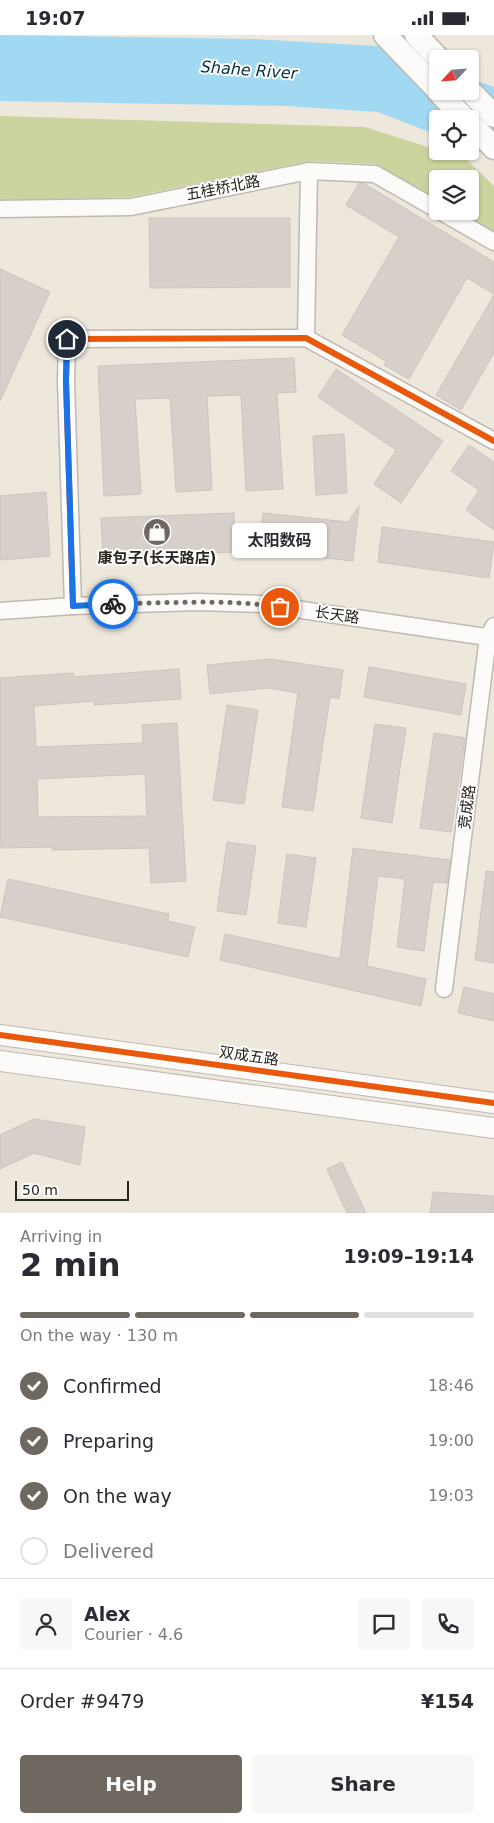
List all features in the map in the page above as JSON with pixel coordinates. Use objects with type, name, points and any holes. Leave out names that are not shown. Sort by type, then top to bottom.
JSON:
[{"type":"main road","points":[[385,35],[429,81]]},
{"type":"main road","points":[[416,35],[430,50]]},
{"type":"main road","points":[[447,100],[457,110]]},
{"type":"main road","points":[[479,100],[494,116]]},
{"type":"main road","points":[[479,132],[494,148]]},
{"type":"street","name":"五桂桥北路","points":[[0,209],[131,207],[309,171],[375,174],[429,205]]},
{"type":"street","points":[[306,338],[309,171]]},
{"type":"street","name":"五桂桥北路","points":[[455,220],[494,242]]},
{"type":"street","points":[[73,606],[66,381],[67,339],[306,338],[494,441]]},
{"type":"street","name":"长天路","points":[[0,611],[73,606],[198,602],[261,604],[492,634]]},
{"type":"street","name":"竞成路","points":[[444,989],[492,634]]},
{"type":"street","name":"双成五路","points":[[0,1035],[494,1103]]},
{"type":"street","points":[[0,1061],[494,1128]]},
{"type":"green space","points":[[0,116],[365,127],[429,147],[429,160],[467,160],[477,170],[429,170],[429,195],[376,164],[310,161],[130,197],[0,201]]},
{"type":"green space","points":[[479,172],[494,186],[494,233],[472,220],[479,220]]},
{"type":"water","name":"Shahe River","points":[[0,35],[253,39],[394,47],[429,61],[429,100],[479,100],[479,81],[494,87],[494,157],[479,151],[479,110],[429,110],[429,132],[378,112],[286,106],[0,101]]},
{"type":"building","points":[[359,183],[363,183],[494,262],[494,294],[467,278],[409,379],[384,365],[386,361],[342,335],[399,237],[346,205]]},
{"type":"building","points":[[149,218],[290,218],[290,287],[150,288]]},
{"type":"building","points":[[0,269],[50,292],[0,401]]},
{"type":"building","points":[[494,295],[494,353],[461,410],[436,395]]},
{"type":"building","points":[[294,358],[296,392],[277,393],[283,489],[246,491],[241,395],[207,396],[212,490],[176,492],[170,398],[135,399],[141,494],[104,496],[98,366]]},
{"type":"building","points":[[336,369],[443,441],[401,503],[374,484],[396,450],[318,397]]},
{"type":"building","points":[[344,434],[347,493],[316,495],[313,436]]},
{"type":"building","points":[[469,445],[494,462],[494,530],[466,510],[479,490],[451,471]]},
{"type":"building","points":[[46,492],[50,556],[0,560],[0,496]]},
{"type":"building","points":[[359,506],[353,561],[259,551],[263,513],[348,522]]},
{"type":"building","points":[[234,513],[236,552],[103,557],[101,518]]},
{"type":"building","points":[[382,527],[494,542],[489,578],[378,562]]},
{"type":"building","points":[[271,659],[343,670],[339,699],[330,697],[313,811],[282,807],[298,693],[268,688],[210,694],[207,665]]},
{"type":"building","points":[[369,667],[466,684],[461,715],[364,697]]},
{"type":"building","points":[[179,669],[181,699],[94,705],[94,701],[34,706],[36,747],[143,743],[142,725],[177,723],[186,881],[151,883],[149,848],[52,850],[52,847],[0,848],[0,678],[73,673],[74,677]],"holes":[[[145,774],[147,816],[38,817],[37,779]]]},
{"type":"building","points":[[227,705],[258,710],[244,804],[213,800]]},
{"type":"building","points":[[375,724],[406,728],[392,823],[361,818]]},
{"type":"building","points":[[434,733],[465,738],[451,832],[420,828]]},
{"type":"building","points":[[227,842],[256,846],[246,915],[217,911]]},
{"type":"building","points":[[353,848],[450,860],[447,883],[433,882],[424,951],[397,947],[405,879],[378,876],[367,966],[426,979],[421,1006],[220,960],[225,934],[340,959]]},
{"type":"building","points":[[287,854],[316,858],[306,927],[278,923]]},
{"type":"building","points":[[486,871],[494,872],[494,963],[475,960]]},
{"type":"building","points":[[8,879],[169,914],[168,921],[195,927],[188,957],[0,917]]},
{"type":"building","points":[[464,987],[494,994],[494,1021],[458,1013]]},
{"type":"building","points":[[34,1119],[85,1127],[80,1165],[34,1153],[0,1169],[0,1135]]},
{"type":"building","points":[[342,1162],[366,1213],[347,1213],[327,1169]]},
{"type":"building","points":[[433,1192],[494,1196],[494,1213],[430,1213]]},
{"type":"cycle path","points":[[73,606],[66,381],[67,339],[306,338],[494,441]]},
{"type":"cycle path","points":[[0,1035],[494,1103]]},
{"type":"way so far","points":[[113,604],[198,602],[261,604],[280,607]]},
{"type":"place","name":"康包子(长天路店)","points":[[157,532]]},
{"type":"place","name":"太阳数码","points":[[280,607]]},
{"type":"route","points":[[67,339],[66,381],[73,606],[113,604]]}]
